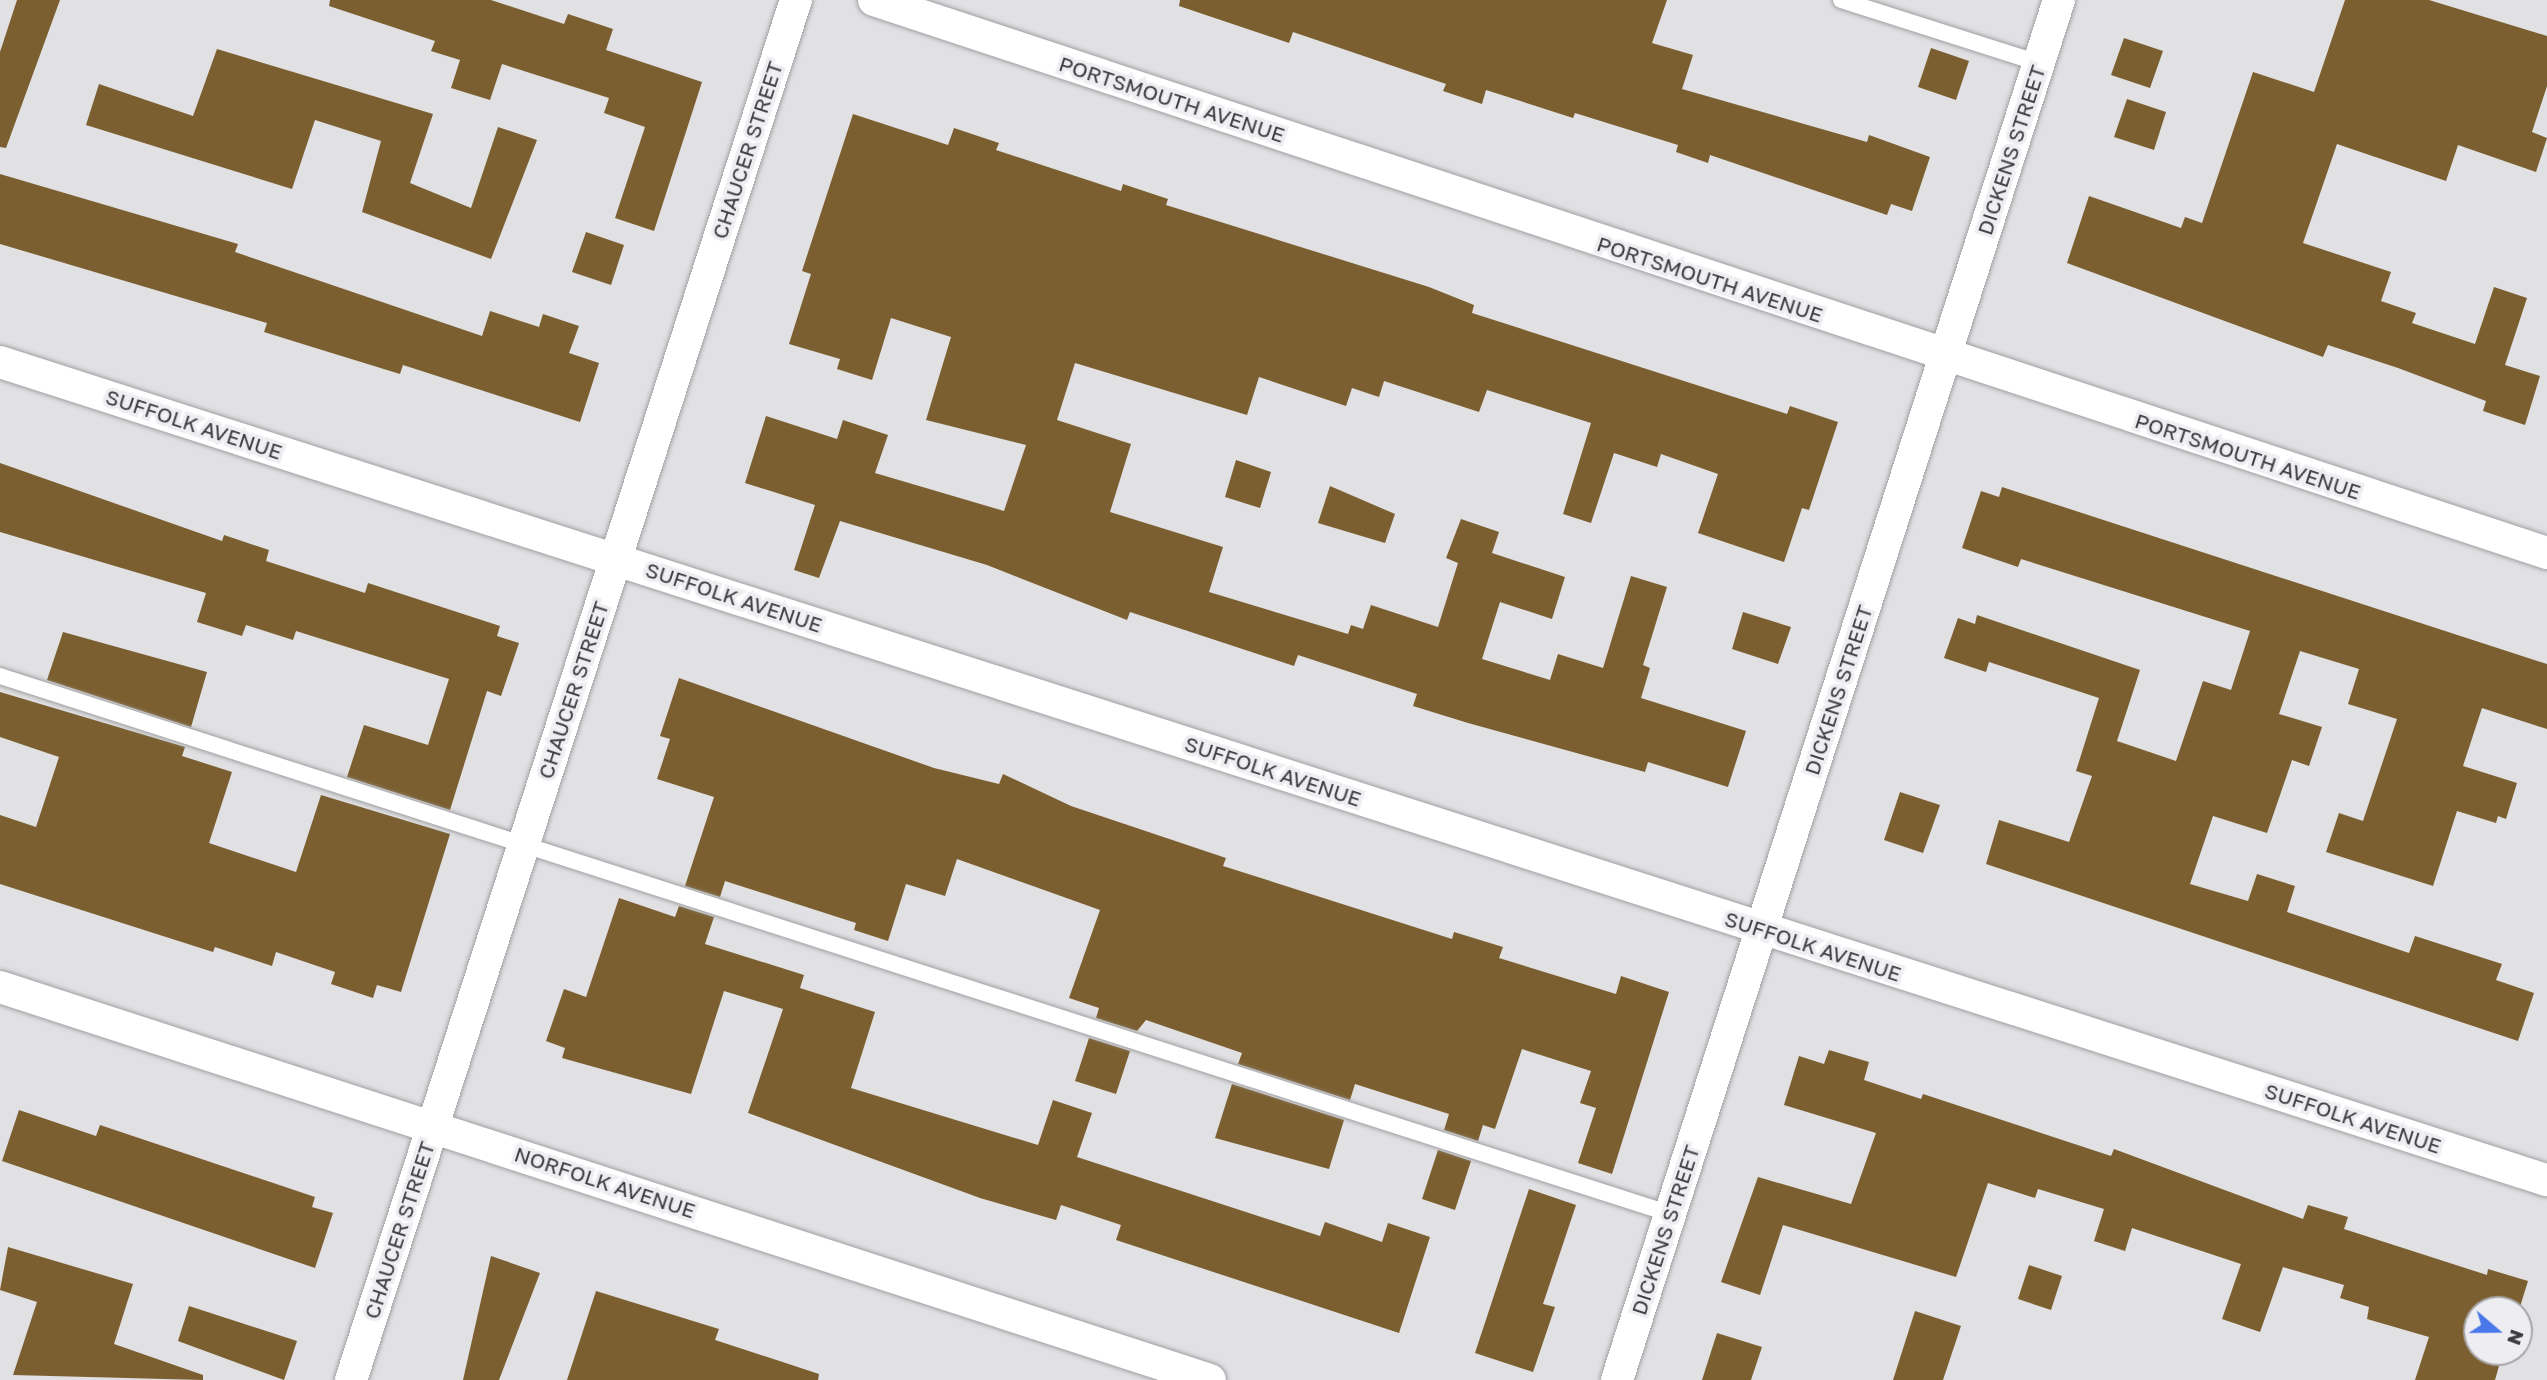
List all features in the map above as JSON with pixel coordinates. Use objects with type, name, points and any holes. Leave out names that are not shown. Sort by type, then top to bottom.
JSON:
[{"type":"street","name":"CHAUCER STREET","points":[[351,1380],[796,0]]},
{"type":"street","name":"PORTSMOUTH AVENUE","points":[[874,0],[1945,357],[2547,553]]},
{"type":"street","name":"DICKENS STREET","points":[[1617,1380],[2059,0]]},
{"type":"street","name":"SUFFOLK AVENUE","points":[[0,362],[616,558],[1761,930],[2547,1180]]},
{"type":"street","name":"NORFOLK AVENUE","points":[[0,987],[1210,1380]]},
{"type":"lane","points":[[1841,0],[2039,63]]},
{"type":"lane","points":[[0,676],[1671,1214]]},
{"type":"building","points":[[17,0],[60,0],[6,148],[0,147],[0,52]]},
{"type":"building","points":[[330,0],[491,0],[564,24],[568,14],[613,29],[606,50],[702,82],[654,231],[615,218],[645,127],[604,113],[609,98],[502,64],[490,100],[451,88],[460,60],[431,51],[435,41],[329,6]]},
{"type":"building","points":[[1180,0],[1667,0],[1652,43],[1693,55],[1682,89],[1867,142],[1869,135],[1930,157],[1912,211],[1891,204],[1887,215],[1710,155],[1708,163],[1676,152],[1678,145],[1575,113],[1573,118],[1486,90],[1482,104],[1443,91],[1446,84],[1293,32],[1289,43],[1179,6]]},
{"type":"building","points":[[2345,0],[2429,0],[2547,36],[2547,86],[2532,132],[2547,138],[2536,172],[2458,145],[2446,181],[2337,144],[2303,243],[2391,272],[2381,301],[2416,313],[2412,323],[2475,344],[2494,287],[2527,298],[2505,365],[2540,376],[2525,425],[2483,411],[2486,401],[2398,368],[2328,345],[2323,357],[2067,263],[2089,196],[2181,228],[2185,217],[2202,223],[2253,72],[2314,92]]},
{"type":"building","points":[[2124,38],[2163,51],[2150,88],[2111,75]]},
{"type":"building","points":[[1931,48],[1969,61],[1956,100],[1918,87]]},
{"type":"building","points":[[217,49],[433,114],[410,183],[471,208],[498,127],[537,140],[491,259],[362,212],[381,141],[315,120],[292,189],[86,125],[99,84],[193,116]]},
{"type":"building","points":[[2127,99],[2166,112],[2154,150],[2114,137]]},
{"type":"building","points":[[853,114],[948,145],[954,128],[999,143],[996,150],[1121,191],[1123,184],[1168,199],[1166,205],[1429,287],[1474,305],[1472,313],[1787,414],[1790,406],[1838,422],[1809,510],[1802,508],[1784,562],[1698,533],[1718,474],[1661,454],[1657,467],[1614,453],[1591,523],[1563,514],[1591,423],[1487,390],[1479,412],[1384,381],[1379,397],[1352,388],[1346,406],[1259,377],[1247,415],[1075,363],[1057,420],[1131,444],[1110,512],[1223,547],[1209,592],[1348,634],[1351,625],[1363,629],[1371,605],[1438,627],[1458,563],[1446,558],[1461,519],[1499,532],[1492,553],[1565,577],[1552,619],[1500,602],[1482,659],[1550,680],[1558,654],[1603,668],[1631,576],[1667,587],[1643,665],[1650,668],[1641,698],[1746,731],[1728,787],[1648,762],[1645,772],[1468,723],[1413,706],[1417,694],[1298,655],[1294,666],[1130,612],[1127,620],[987,565],[840,521],[819,578],[794,570],[815,505],[745,483],[766,416],[837,439],[843,420],[888,435],[875,473],[1004,511],[1026,445],[926,420],[951,337],[891,318],[872,380],[837,369],[840,359],[789,344],[811,274],[802,271]]},
{"type":"building","points":[[0,174],[238,244],[235,252],[482,336],[490,311],[539,327],[543,314],[579,326],[569,353],[599,363],[580,422],[403,365],[400,374],[264,332],[267,323],[0,244]]},
{"type":"building","points":[[586,232],[624,245],[611,285],[572,272]]},
{"type":"building","points":[[1236,460],[1271,472],[1260,508],[1225,497]]},
{"type":"building","points":[[0,463],[222,541],[224,535],[269,550],[266,561],[365,593],[368,583],[500,626],[497,636],[519,643],[501,696],[487,691],[450,810],[347,777],[364,725],[428,745],[449,679],[296,631],[293,640],[246,625],[242,636],[197,622],[206,593],[0,532]]},
{"type":"building","points":[[1330,486],[1395,514],[1385,543],[1318,523]]},
{"type":"building","points":[[2002,487],[2547,664],[2547,729],[2482,708],[2463,766],[2517,783],[2506,819],[2498,816],[2496,823],[2457,811],[2433,886],[2326,852],[2339,813],[2363,821],[2397,719],[2348,704],[2359,669],[2300,651],[2279,714],[2322,727],[2309,766],[2292,760],[2267,833],[2213,816],[2190,884],[2248,901],[2257,874],[2295,886],[2287,912],[2409,953],[2415,936],[2502,964],[2496,980],[2534,993],[2518,1041],[1986,864],[1999,820],[2069,842],[2092,776],[2076,771],[2099,698],[1989,662],[1986,672],[1944,658],[1958,618],[1975,624],[1977,615],[2140,670],[2117,741],[2176,761],[2203,681],[2231,690],[2250,631],[2021,559],[2018,567],[1962,548],[1981,491],[1999,497]]},
{"type":"building","points":[[1743,612],[1791,627],[1778,664],[1732,649]]},
{"type":"building","points":[[63,632],[207,672],[191,727],[47,680]]},
{"type":"building","points":[[679,678],[934,768],[999,784],[1003,774],[1071,806],[1226,858],[1223,866],[1452,939],[1454,932],[1503,947],[1499,958],[1616,994],[1621,976],[1669,992],[1612,1174],[1578,1163],[1596,1108],[1580,1103],[1591,1071],[1522,1049],[1495,1129],[1483,1125],[1478,1141],[1444,1130],[1449,1114],[1355,1084],[1350,1100],[1238,1064],[1242,1053],[1146,1020],[1137,1031],[1096,1018],[1099,1008],[1069,998],[1100,910],[957,859],[945,896],[906,884],[888,941],[854,930],[856,923],[725,881],[720,897],[685,886],[714,797],[657,779],[670,739],[660,736]]},
{"type":"building","points":[[0,692],[185,747],[182,756],[232,772],[209,843],[296,872],[321,795],[450,834],[401,992],[377,985],[373,998],[331,984],[335,972],[276,952],[272,966],[215,947],[213,952],[0,884],[0,815],[36,827],[59,757],[0,737]]},
{"type":"building","points":[[1900,792],[1940,805],[1923,853],[1884,840]]},
{"type":"building","points":[[619,898],[675,917],[679,906],[714,917],[705,944],[804,975],[800,988],[875,1012],[851,1088],[1038,1145],[1053,1100],[1092,1113],[1077,1157],[1320,1236],[1325,1222],[1382,1242],[1388,1223],[1430,1237],[1399,1333],[1116,1240],[1121,1225],[1061,1205],[1056,1220],[980,1198],[748,1113],[783,1009],[724,991],[691,1094],[562,1058],[565,1048],[546,1041],[564,989],[586,997]]},
{"type":"building","points":[[1089,1038],[1130,1051],[1116,1094],[1075,1081]]},
{"type":"building","points":[[1829,1050],[1869,1062],[1864,1080],[1921,1099],[1923,1094],[2111,1156],[2114,1149],[2303,1219],[2308,1205],[2348,1217],[2344,1229],[2487,1275],[2488,1269],[2528,1281],[2523,1296],[2463,1296],[2463,1366],[2499,1366],[2495,1380],[2415,1380],[2429,1337],[2367,1319],[2369,1307],[2340,1298],[2344,1285],[2283,1267],[2260,1332],[2222,1319],[2241,1264],[2132,1228],[2125,1251],[2094,1241],[2104,1209],[2038,1189],[2035,1198],[1988,1183],[1956,1277],[1783,1225],[1760,1295],[1721,1282],[1758,1177],[1851,1204],[1876,1133],[1784,1105],[1799,1056],[1824,1064]]},
{"type":"building","points":[[1232,1084],[1344,1120],[1329,1169],[1215,1138]]},
{"type":"building","points":[[19,1110],[96,1136],[100,1125],[315,1197],[312,1207],[333,1213],[315,1268],[2,1161]]},
{"type":"building","points":[[1438,1150],[1471,1161],[1455,1210],[1422,1199]]},
{"type":"building","points":[[1529,1189],[1576,1205],[1543,1304],[1555,1307],[1533,1372],[1475,1353]]},
{"type":"building","points":[[8,1247],[133,1284],[114,1344],[203,1375],[203,1380],[13,1375],[37,1302],[0,1290]]},
{"type":"building","points":[[491,1256],[540,1273],[499,1380],[463,1380]]},
{"type":"building","points":[[2029,1265],[2062,1276],[2051,1310],[2018,1299]]},
{"type":"building","points":[[596,1291],[719,1329],[715,1340],[819,1374],[818,1380],[567,1380]]},
{"type":"building","points":[[189,1306],[297,1341],[284,1380],[178,1341]]},
{"type":"building","points":[[1915,1311],[1961,1326],[1943,1380],[1893,1380]]},
{"type":"building","points":[[1717,1333],[1762,1347],[1751,1380],[1702,1380]]}]
